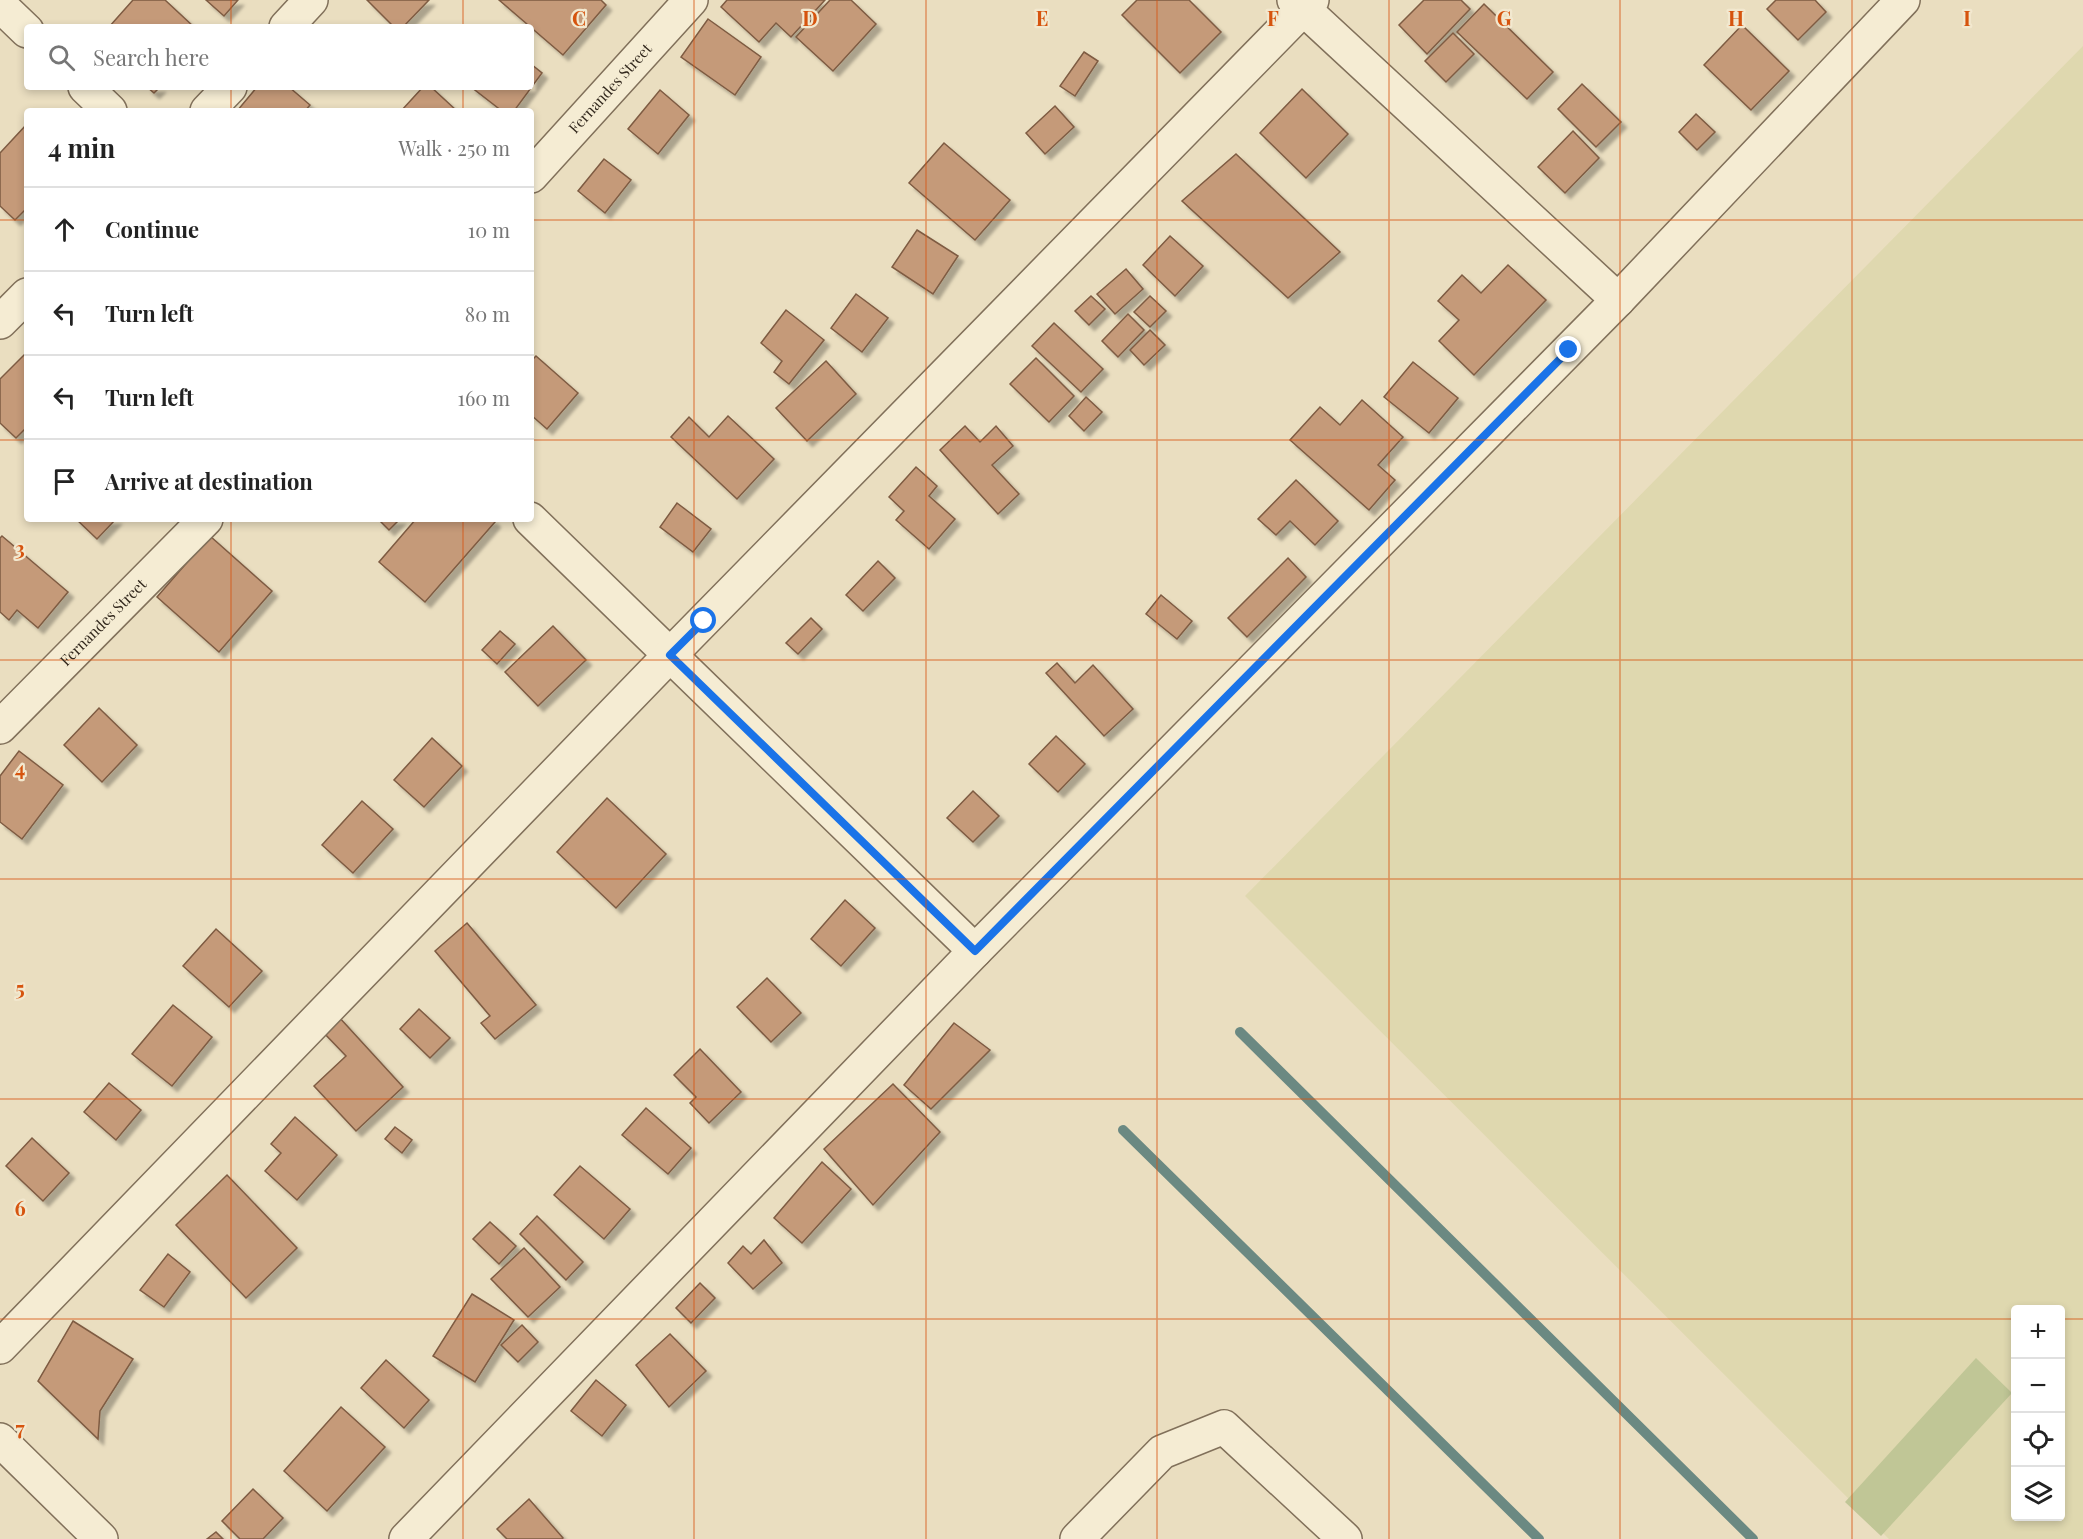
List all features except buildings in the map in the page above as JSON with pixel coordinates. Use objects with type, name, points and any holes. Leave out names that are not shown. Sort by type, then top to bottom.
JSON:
[{"type":"street","points":[[289,24],[311,0]]},
{"type":"street","name":"Fernandes Street","points":[[534,173],[691,0]]},
{"type":"street","points":[[406,1539],[975,951],[1618,300],[1903,0]]},
{"type":"street","points":[[0,1347],[1303,3],[1618,300]]},
{"type":"street","points":[[0,5],[24,28]]},
{"type":"street","points":[[88,90],[107,108]]},
{"type":"street","points":[[210,108],[227,90]]},
{"type":"street","points":[[0,322],[24,298]]},
{"type":"street","name":"Fernandes Street","points":[[0,727],[203,522]]},
{"type":"street","points":[[533,522],[975,951]]},
{"type":"street","points":[[1077,1539],[1162,1452],[1224,1427],[1345,1539]]},
{"type":"street","points":[[0,1440],[101,1539]]},
{"type":"shaded area","points":[[2083,46],[2083,1539],[1889,1539],[1245,896]]},
{"type":"green space","points":[[1976,1358],[2011,1392],[1881,1536],[1845,1502]]},
{"type":"waterway","points":[[1240,1032],[1753,1539]]},
{"type":"waterway","points":[[1123,1130],[1539,1539]]},
{"type":"route","points":[[704,621],[670,655],[975,951],[1569,350]]}]
